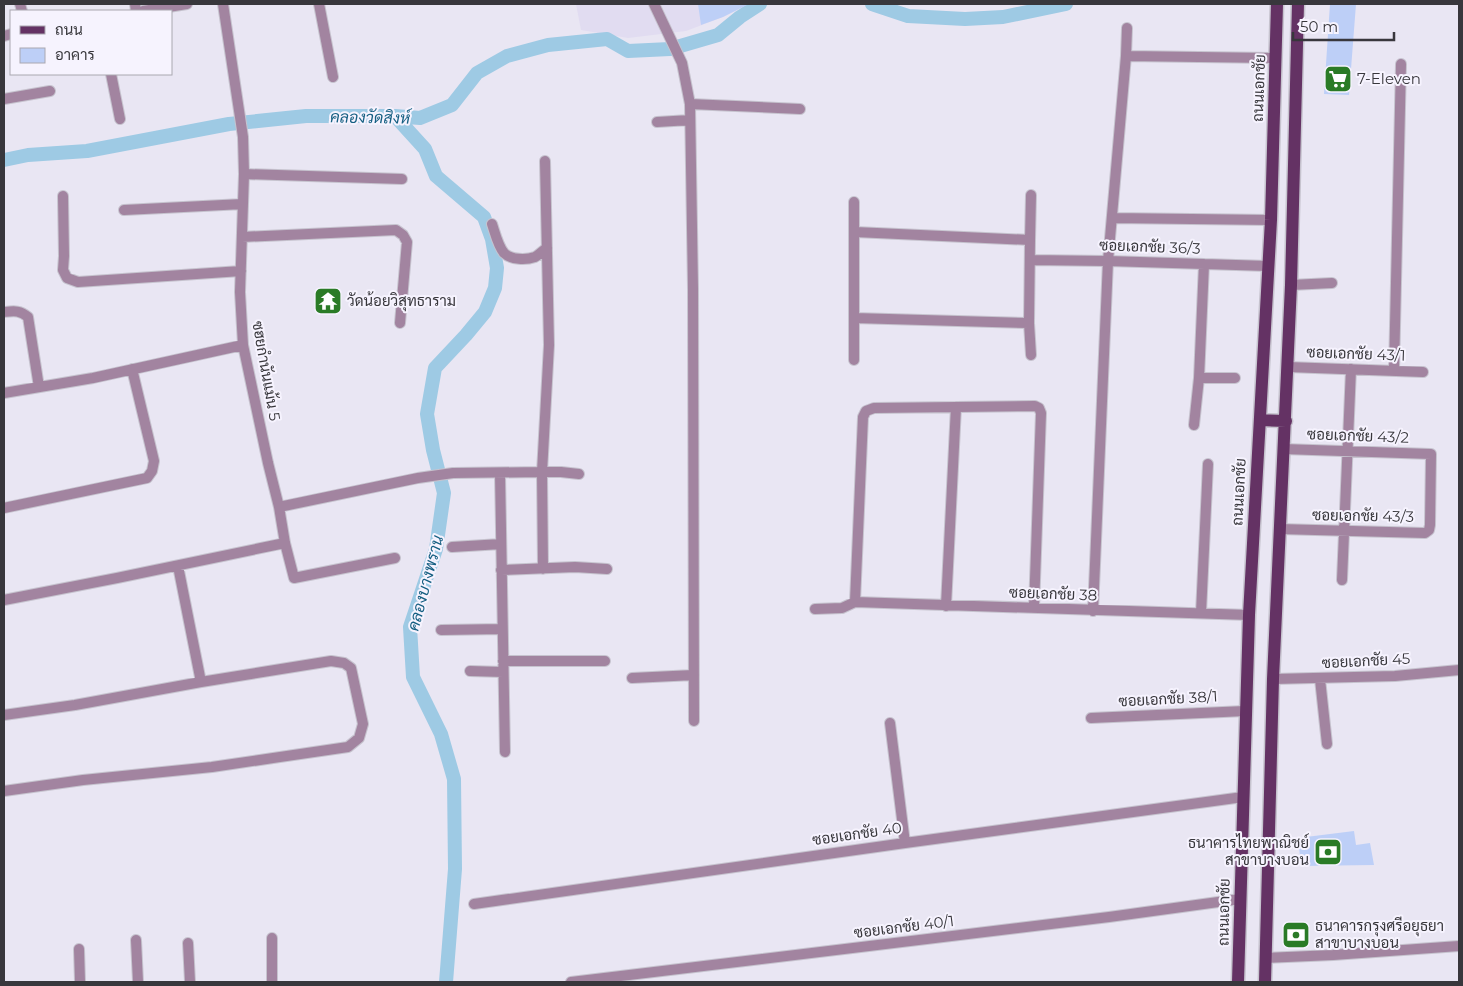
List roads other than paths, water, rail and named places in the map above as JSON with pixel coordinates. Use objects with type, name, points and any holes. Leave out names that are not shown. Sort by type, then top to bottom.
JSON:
[{"type":"main road","name":"ถนนเอกชัย","points":[[1238,982],[1245,710],[1271,220],[1277,4]]},
{"type":"main road","points":[[1265,982],[1273,679],[1291,285],[1298,4]]},
{"type":"main road","points":[[1260,420],[1286,421]]},
{"type":"street","points":[[149,10],[187,4]]},
{"type":"street","name":"ซฮยกำนันแม้น 5","points":[[223,4],[244,137],[240,292],[244,345],[294,578],[395,558]]},
{"type":"street","points":[[319,4],[333,77]]},
{"type":"street","points":[[654,4],[682,63],[690,104],[693,289],[694,721]]},
{"type":"street","points":[[1093,611],[1108,261],[1127,28]]},
{"type":"street","points":[[1126,56],[1276,58]]},
{"type":"street","points":[[1394,370],[1401,64]]},
{"type":"street","points":[[111,75],[120,119]]},
{"type":"street","points":[[4,99],[50,91]]},
{"type":"street","points":[[690,104],[800,109]]},
{"type":"street","points":[[656,122],[690,120]]},
{"type":"street","points":[[543,569],[542,472],[549,345],[545,161]]},
{"type":"street","points":[[244,174],[402,179]]},
{"type":"street","points":[[1031,195],[1028,323],[1031,355]]},
{"type":"street","points":[[63,196],[63,270],[67,278],[78,282],[241,271]]},
{"type":"street","points":[[854,202],[854,360]]},
{"type":"street","points":[[124,210],[243,204]]},
{"type":"street","points":[[1112,218],[1271,220]]},
{"type":"street","points":[[492,224],[504,253],[513,258],[535,257],[547,248]]},
{"type":"street","points":[[242,237],[396,230],[403,235],[407,242],[400,323]]},
{"type":"street","points":[[855,232],[1030,240]]},
{"type":"street","name":"ซอยเอกชัย 36/3","points":[[1030,260],[1268,266]]},
{"type":"street","points":[[1194,425],[1204,264]]},
{"type":"street","points":[[1291,285],[1332,283]]},
{"type":"street","points":[[4,312],[15,311],[28,317],[39,387]]},
{"type":"street","points":[[854,318],[1028,323]]},
{"type":"street","points":[[4,394],[93,378],[244,345]]},
{"type":"street","name":"ซอยเอกชัย 43/1","points":[[1288,366],[1424,372]]},
{"type":"street","points":[[1342,580],[1352,368]]},
{"type":"street","points":[[4,508],[147,478],[152,471],[154,461],[132,369]]},
{"type":"street","points":[[1198,378],[1235,378]]},
{"type":"street","points":[[855,602],[863,417],[866,411],[874,408],[1034,406],[1039,408],[1041,413],[1034,608]]},
{"type":"street","points":[[946,606],[956,408]]},
{"type":"street","name":"ซอยเอกชัย 43/2","points":[[1284,449],[1431,454]]},
{"type":"street","name":"ซอยเอกชัย 43/3","points":[[1279,529],[1425,533],[1430,525],[1431,454]]},
{"type":"street","points":[[1201,613],[1208,464]]},
{"type":"street","points":[[500,472],[505,752]]},
{"type":"street","points":[[278,507],[418,478],[453,473],[561,472],[578,474]]},
{"type":"street","points":[[4,600],[285,543]]},
{"type":"street","points":[[452,547],[501,544]]},
{"type":"street","points":[[178,566],[201,682]]},
{"type":"street","points":[[501,570],[606,569]]},
{"type":"street","name":"ซอยเอกชัย 38","points":[[815,609],[842,608],[855,602],[1249,615]]},
{"type":"street","points":[[441,630],[502,629]]},
{"type":"street","points":[[4,715],[75,705],[331,661],[344,663],[351,668],[362,724],[359,738],[348,747],[212,767],[83,780],[4,791]]},
{"type":"street","points":[[470,671],[503,667],[605,661]]},
{"type":"street","name":"ซอยเอกชัย 45","points":[[1273,679],[1395,676],[1459,670]]},
{"type":"street","points":[[632,678],[694,676]]},
{"type":"street","points":[[1320,679],[1327,744]]},
{"type":"street","name":"ซอยเอกชัย 38/1","points":[[1091,718],[1245,710]]},
{"type":"street","points":[[890,723],[905,843]]},
{"type":"street","name":"ซอยเอกชัย 40","points":[[474,904],[1243,796]]},
{"type":"street","name":"ซอยเอกชัย 40/1","points":[[571,982],[1240,899]]},
{"type":"street","points":[[272,938],[272,982]]},
{"type":"street","points":[[136,940],[138,982]]},
{"type":"street","points":[[188,943],[190,982]]},
{"type":"street","points":[[1265,958],[1459,946]]},
{"type":"street","points":[[79,949],[80,982]]},
{"type":"waterway","name":"คลองบางพราน","points":[[4,160],[28,155],[87,151],[229,124],[306,116],[395,116],[420,118],[452,105],[477,73],[507,56],[548,45],[607,39],[628,51],[670,49],[718,35],[760,4]]},
{"type":"waterway","name":"คลองวัดสิงห์","points":[[872,4],[908,16],[965,19],[1003,17],[1066,4]]},
{"type":"waterway","name":"คลองบางพราน","points":[[395,116],[425,149],[436,176],[484,217],[492,239],[497,268],[495,288],[485,312],[435,368],[427,414],[433,450],[444,493],[436,549],[410,627],[413,677],[441,734],[454,779],[455,869],[446,982]]},
{"type":"place","name":"7-Eleven","points":[[1338,79]]},
{"type":"place","name":"วัดน้อยวิสุทธาราม","points":[[328,301]]},
{"type":"place","name":"ธนาคารไทยพาณิชย์ สาขาบางบอน","points":[[1328,852]]},
{"type":"place","name":"ธนาคารกรุงศรีอยุธยา สาขาบางบอน","points":[[1296,935]]}]
